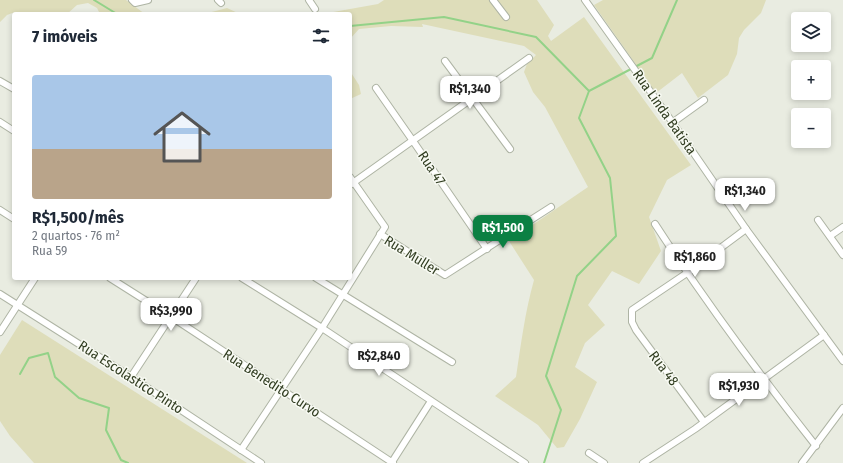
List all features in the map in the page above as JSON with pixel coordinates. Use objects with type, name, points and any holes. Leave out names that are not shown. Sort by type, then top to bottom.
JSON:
[{"type":"street","points":[[132,0],[135,3],[148,0]]},
{"type":"street","points":[[309,0],[315,9]]},
{"type":"street","points":[[493,0],[506,18]]},
{"type":"street","name":"Rua Linda Batista","points":[[585,0],[637,71],[746,229],[843,361]]},
{"type":"street","points":[[352,181],[529,58]]},
{"type":"street","points":[[445,61],[510,149]]},
{"type":"street","points":[[0,81],[12,88]]},
{"type":"street","name":"Rua 47","points":[[376,88],[487,249]]},
{"type":"street","points":[[672,123],[704,100]]},
{"type":"street","points":[[0,122],[12,130]]},
{"type":"street","points":[[241,450],[322,328],[385,227],[352,183]]},
{"type":"street","points":[[487,249],[551,208]]},
{"type":"street","points":[[0,210],[12,217]]},
{"type":"street","points":[[818,220],[843,255]]},
{"type":"street","points":[[655,224],[687,273],[762,379],[816,446]]},
{"type":"street","points":[[830,236],[843,227]]},
{"type":"street","points":[[687,273],[746,229]]},
{"type":"street","name":"Rua Muller","points":[[380,234],[444,275],[487,249]]},
{"type":"street","name":"Rua 48","points":[[687,273],[632,310],[632,322],[636,330],[704,422]]},
{"type":"street","points":[[0,332],[34,280]]},
{"type":"street","name":"Rua Benedito Curvo","points":[[113,280],[393,462]]},
{"type":"street","points":[[131,376],[195,280]]},
{"type":"street","points":[[245,280],[322,328],[525,463]]},
{"type":"street","points":[[319,280],[452,362]]},
{"type":"street","name":"Rua Escolastico Pinto","points":[[0,294],[131,376],[261,463]]},
{"type":"street","points":[[643,463],[704,422],[824,335]]},
{"type":"street","points":[[393,462],[431,401]]},
{"type":"street","points":[[802,463],[843,408]]},
{"type":"street","points":[[589,453],[604,463]]},
{"type":"green space","points":[[0,0],[126,0],[142,12],[99,12],[97,8],[88,3],[77,5],[69,12],[12,12],[0,22]]},
{"type":"green space","points":[[384,0],[537,0],[554,25],[548,36],[551,41],[584,17],[691,165],[667,180],[649,217],[661,251],[639,284],[612,271],[588,305],[605,325],[585,343],[575,367],[597,382],[580,419],[564,447],[557,448],[538,425],[495,396],[516,377],[526,316],[534,280],[509,241],[588,187],[545,107],[533,92],[524,72],[527,64],[536,55],[524,46],[422,24],[423,27],[391,26],[359,29],[352,37],[352,12],[333,12],[378,4]]},
{"type":"green space","points":[[603,0],[766,0],[761,13],[744,30],[739,38],[737,54],[728,75],[698,98],[682,73],[656,93],[594,5]]},
{"type":"green space","points":[[227,8],[236,12],[212,12]]},
{"type":"green space","points":[[352,74],[359,85],[361,94],[352,98]]},
{"type":"green space","points":[[22,320],[247,463],[34,463],[10,436],[0,421],[0,355]]},
{"type":"waterway","points":[[94,0],[114,12]]},
{"type":"waterway","points":[[589,91],[652,58],[677,0]]},
{"type":"waterway","points":[[352,26],[444,17],[536,37],[589,91],[579,118],[610,178],[616,236],[577,276],[546,376],[561,410],[544,463]]},
{"type":"waterway","points":[[20,374],[29,358],[48,353],[55,377],[79,398],[109,408],[106,430],[121,460],[128,463]]}]
